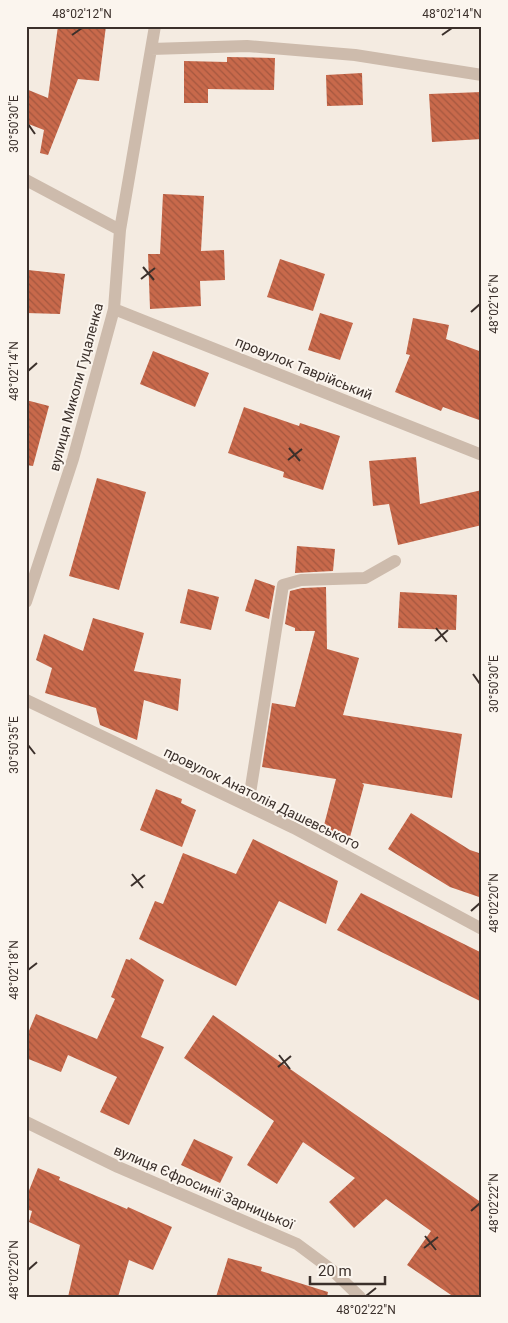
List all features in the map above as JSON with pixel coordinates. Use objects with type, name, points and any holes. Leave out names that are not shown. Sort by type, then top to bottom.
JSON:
[{"type":"street","name":"вулиця Миколи Гуцаленка","points":[[26,602],[73,459],[114,309],[120,230],[154,26]]},
{"type":"street","points":[[151,49],[247,46],[355,55],[482,74]]},
{"type":"street","points":[[26,180],[120,230]]},
{"type":"street","name":"провулок Таврійський","points":[[114,309],[482,455]]},
{"type":"street","points":[[248,806],[283,585],[300,580],[365,578],[395,561]]},
{"type":"street","name":"провулок Анатолія Дашевського","points":[[26,700],[294,828],[482,929]]},
{"type":"street","name":"вулиця Єфросинії Зарницької","points":[[26,1122],[118,1167],[296,1244],[332,1270],[360,1297]]},
{"type":"building","points":[[58,26],[106,26],[99,81],[78,79],[48,155],[40,153],[44,130],[26,123],[26,89],[48,98]]},
{"type":"building","points":[[227,57],[275,58],[274,90],[208,89],[208,103],[184,103],[184,61],[227,62]]},
{"type":"building","points":[[362,73],[363,105],[327,106],[326,75]]},
{"type":"building","points":[[482,92],[482,139],[432,142],[429,94]]},
{"type":"building","points":[[163,194],[204,196],[201,251],[224,250],[225,280],[200,281],[201,306],[150,309],[148,254],[160,254]]},
{"type":"building","points":[[280,259],[325,274],[313,311],[267,297]]},
{"type":"building","points":[[28,270],[65,274],[60,314],[26,313]]},
{"type":"building","points":[[320,313],[353,323],[340,360],[308,350]]},
{"type":"building","points":[[413,318],[449,325],[446,339],[482,352],[482,421],[443,407],[441,411],[395,392],[410,355],[406,354]]},
{"type":"building","points":[[153,351],[209,373],[195,407],[140,384]]},
{"type":"building","points":[[26,400],[49,406],[33,466],[26,465]]},
{"type":"building","points":[[244,407],[299,426],[300,423],[340,436],[323,490],[283,477],[284,472],[228,453]]},
{"type":"building","points":[[416,457],[420,504],[482,490],[482,525],[398,545],[389,504],[373,506],[369,461]]},
{"type":"building","points":[[97,478],[146,492],[119,590],[69,576]]},
{"type":"building","points":[[297,546],[335,549],[333,571],[295,573]]},
{"type":"building","points":[[255,579],[275,586],[269,619],[245,611]]},
{"type":"building","points":[[326,587],[327,649],[359,658],[343,715],[462,734],[452,798],[362,783],[364,785],[350,837],[323,829],[336,779],[262,767],[272,703],[295,707],[315,631],[295,631],[295,628],[285,624],[290,591],[302,588]]},
{"type":"building","points":[[188,589],[219,597],[211,630],[180,623]]},
{"type":"building","points":[[400,592],[457,595],[456,630],[398,628]]},
{"type":"building","points":[[93,618],[144,633],[134,671],[181,679],[178,711],[144,700],[137,740],[100,725],[96,708],[45,693],[52,668],[36,660],[44,634],[83,651]]},
{"type":"building","points":[[156,789],[182,799],[181,803],[196,810],[182,847],[140,830]]},
{"type":"building","points":[[411,813],[470,850],[482,854],[482,898],[450,887],[388,849]]},
{"type":"building","points":[[253,839],[338,881],[326,924],[279,901],[236,986],[139,939],[155,901],[163,904],[183,853],[236,874]]},
{"type":"building","points":[[361,893],[482,953],[482,1002],[337,930]]},
{"type":"building","points":[[131,958],[164,980],[141,1037],[164,1047],[129,1125],[100,1112],[117,1077],[68,1055],[61,1072],[26,1058],[26,1038],[36,1014],[97,1039],[115,999],[111,997],[126,959],[130,960]]},
{"type":"building","points":[[213,1015],[482,1203],[482,1297],[454,1297],[407,1265],[431,1231],[386,1199],[354,1228],[329,1202],[355,1178],[303,1142],[277,1184],[247,1165],[274,1121],[184,1058]]},
{"type":"building","points":[[194,1139],[233,1157],[220,1183],[181,1165]]},
{"type":"building","points":[[38,1168],[60,1177],[59,1180],[127,1209],[128,1207],[172,1227],[153,1270],[129,1260],[118,1297],[68,1297],[80,1245],[29,1222],[32,1211],[26,1209],[26,1198]]},
{"type":"building","points":[[228,1258],[262,1267],[261,1271],[328,1292],[327,1297],[216,1297]]}]
